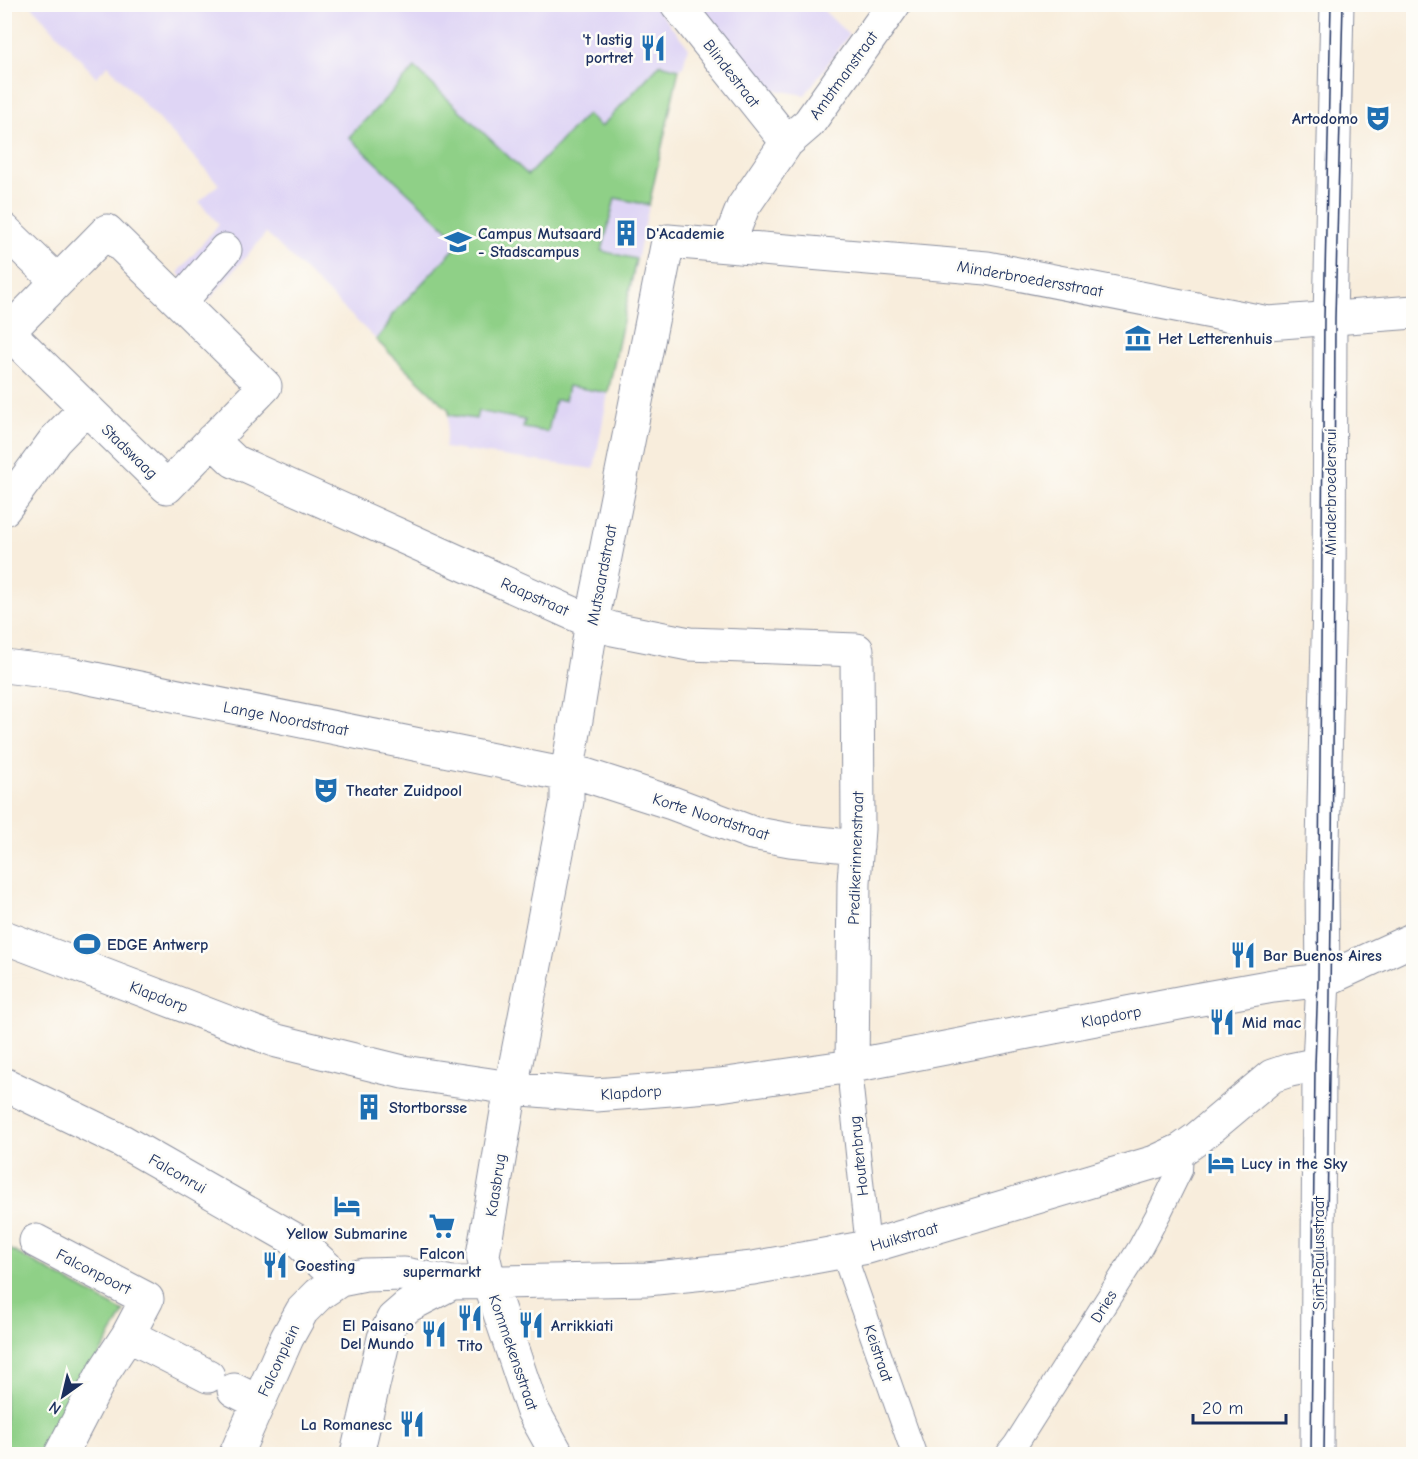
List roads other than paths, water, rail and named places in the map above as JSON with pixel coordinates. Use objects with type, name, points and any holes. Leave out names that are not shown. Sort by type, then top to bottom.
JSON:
[{"type":"street","name":"Blindestraat","points":[[677,4],[788,142]]},
{"type":"street","name":"Ambtmanstraat","points":[[788,142],[809,123],[894,4]]},
{"type":"street","name":"Minderbroedersrui","points":[[1323,980],[1322,884],[1329,588],[1330,319],[1337,4]]},
{"type":"street","points":[[728,245],[743,207],[788,142]]},
{"type":"street","points":[[4,230],[57,282]]},
{"type":"street","name":"Stadswaag","points":[[107,231],[180,302],[265,386],[223,451],[167,487],[8,332],[107,231]]},
{"type":"street","name":"Mutsaardstraat","points":[[511,1088],[567,801],[567,774],[592,622],[668,241],[728,245]]},
{"type":"street","name":"Minderbroedersstraat","points":[[728,245],[987,268],[1268,323],[1413,312]]},
{"type":"street","points":[[180,302],[225,250]]},
{"type":"street","points":[[4,508],[55,440],[86,408]]},
{"type":"street","name":"Raapstraat","points":[[223,451],[592,622],[613,629],[688,644],[857,650]]},
{"type":"street","name":"Predikerinnenstraat","points":[[852,1066],[854,882],[857,847],[857,650]]},
{"type":"street","name":"Lange Noordstraat","points":[[4,666],[70,674],[567,774]]},
{"type":"street","name":"Korte Noordstraat","points":[[567,774],[585,775],[672,803],[752,833],[790,840],[857,847]]},
{"type":"street","name":"Klapdorp","points":[[4,937],[277,1041],[403,1072],[511,1088],[596,1095],[720,1084],[852,1066],[1161,1006],[1273,986],[1323,980],[1413,939]]},
{"type":"street","name":"Sint-Paulusstraat","points":[[1317,1455],[1319,1064],[1323,980]]},
{"type":"street","name":"Huikstraat","points":[[452,1283],[647,1279],[753,1268],[856,1249],[1155,1162],[1181,1150],[1198,1138],[1272,1076],[1319,1064]]},
{"type":"street","name":"Houtenbrug","points":[[852,1066],[856,1249]]},
{"type":"street","name":"Falconrui","points":[[4,1084],[122,1141],[299,1242],[340,1280]]},
{"type":"street","name":"Kaasbrug","points":[[489,1281],[483,1255],[511,1088]]},
{"type":"street","name":"Dries","points":[[1008,1455],[1140,1248],[1180,1170],[1181,1150]]},
{"type":"street","name":"Falconpoort","points":[[36,1241],[147,1299],[128,1335],[103,1373],[61,1455]]},
{"type":"street","name":"Keistraat","points":[[856,1249],[914,1455]]},
{"type":"street","name":"Falconplein","points":[[236,1455],[233,1389],[287,1338],[302,1311],[319,1294],[340,1280],[365,1275],[404,1274],[452,1283]]},
{"type":"street","name":"Kommekensstraat","points":[[489,1281],[532,1409],[557,1455]]},
{"type":"street","points":[[357,1455],[384,1338],[393,1319],[408,1306],[452,1283]]},
{"type":"street","points":[[128,1335],[233,1389]]},
{"type":"tram line","points":[[1311,1454],[1324,319],[1331,4]]},
{"type":"tram line","points":[[1324,1454],[1333,765],[1335,318],[1343,4]]},
{"type":"place","name":"'t lastig portret","points":[[653,48]]},
{"type":"place","name":"Artodomo","points":[[1378,118]]},
{"type":"place","name":"D'Academie","points":[[626,233]]},
{"type":"place","name":"Campus Mutsaard - Stadscampus","points":[[458,242]]},
{"type":"place","name":"Het Letterenhuis","points":[[1138,338]]},
{"type":"place","name":"Theater Zuidpool","points":[[326,790]]},
{"type":"place","name":"EDGE Antwerp","points":[[87,944]]},
{"type":"place","name":"Bar Buenos Aires","points":[[1243,955]]},
{"type":"place","name":"Mid mac","points":[[1222,1022]]},
{"type":"place","name":"Stortborsse","points":[[369,1107]]},
{"type":"place","name":"Lucy in the Sky","points":[[1221,1163]]},
{"type":"place","name":"Yellow Submarine","points":[[347,1206]]},
{"type":"place","name":"Falcon supermarkt","points":[[442,1226]]},
{"type":"place","name":"Goesting","points":[[275,1265]]},
{"type":"place","name":"Tito","points":[[470,1318]]},
{"type":"place","name":"Arrikkiati","points":[[531,1325]]},
{"type":"place","name":"El Paisano Del Mundo","points":[[434,1334]]},
{"type":"place","name":"La Romanesc","points":[[412,1424]]}]
